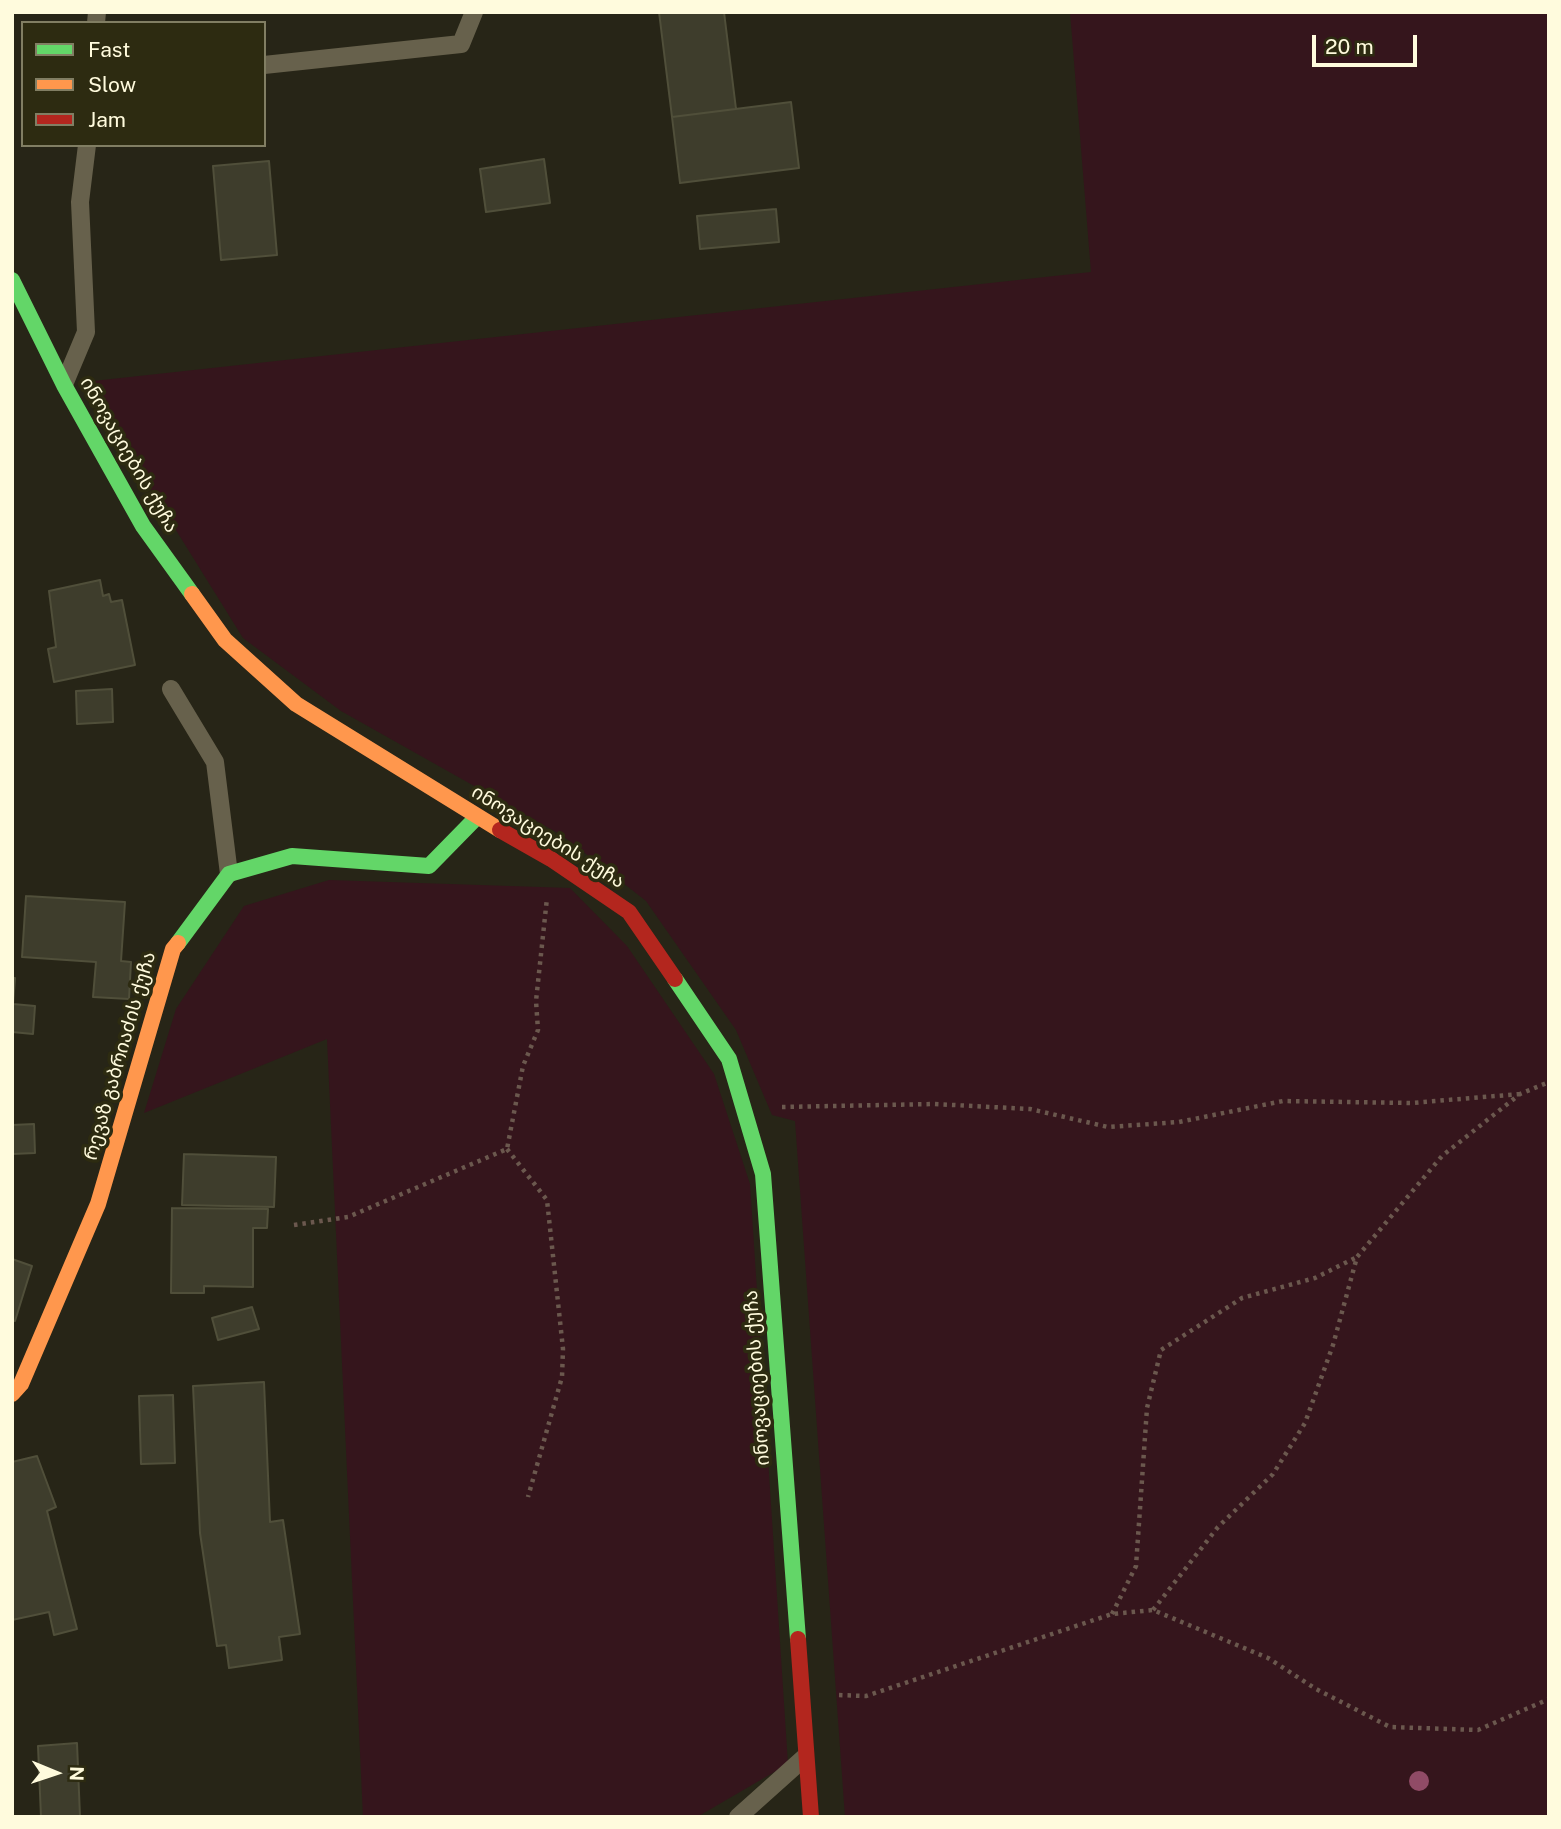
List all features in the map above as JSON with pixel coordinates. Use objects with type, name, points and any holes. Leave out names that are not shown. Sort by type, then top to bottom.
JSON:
[{"type":"street","name":"ინოვაციების ქუჩა","points":[[12,280],[64,384],[143,526],[225,640],[296,704],[477,817],[551,859],[629,912],[729,1059],[762,1174],[811,1817]]},
{"type":"street","points":[[229,874],[292,856],[429,866],[477,817]]},
{"type":"street","name":"რევაზ გაბრიაძის ქუჩა","points":[[12,1394],[20,1384],[98,1203],[173,950],[229,874]]},
{"type":"lane","points":[[266,65],[461,44],[474,12]]},
{"type":"lane","points":[[64,384],[86,332],[80,202],[86,147]]},
{"type":"lane","points":[[171,689],[215,762],[229,874]]},
{"type":"lane","points":[[738,1817],[805,1757]]},
{"type":"path","points":[[528,1497],[562,1377],[563,1349],[547,1200],[507,1150],[523,1066],[538,1030],[536,1001],[551,859]]},
{"type":"path","points":[[1112,1614],[1136,1566],[1147,1408],[1161,1350],[1242,1298],[1315,1278],[1357,1257],[1442,1156],[1520,1094],[1549,1082]]},
{"type":"path","points":[[743,1107],[934,1104],[1030,1109],[1108,1126],[1179,1122],[1283,1101],[1411,1103],[1520,1094]]},
{"type":"path","points":[[294,1225],[348,1217],[507,1150]]},
{"type":"path","points":[[1153,1610],[1218,1527],[1273,1474],[1305,1423],[1333,1345],[1357,1257]]},
{"type":"path","points":[[803,1693],[866,1696],[1112,1614],[1153,1610],[1268,1658],[1316,1689],[1390,1727],[1478,1730],[1549,1699]]},
{"type":"shaded area","points":[[1070,12],[1549,12],[1549,1817],[845,1817],[795,1121],[772,1115],[736,1030],[646,901],[563,836],[341,711],[243,638],[84,382],[1091,272]]},
{"type":"shaded area","points":[[329,880],[570,888],[627,946],[714,1074],[750,1184],[788,1764],[697,1817],[363,1817],[327,1039],[144,1113],[176,1009],[244,906]]},
{"type":"building","points":[[659,12],[724,12],[736,109],[672,117]]},
{"type":"building","points":[[791,102],[799,168],[680,183],[672,117]]},
{"type":"building","points":[[544,159],[550,203],[486,212],[480,169]]},
{"type":"building","points":[[269,161],[277,255],[221,260],[213,166]]},
{"type":"building","points":[[776,209],[779,242],[700,249],[697,216]]},
{"type":"building","points":[[100,580],[103,596],[109,594],[111,602],[122,600],[135,665],[54,682],[48,649],[56,647],[49,591]]},
{"type":"building","points":[[112,689],[113,722],[77,724],[76,691]]},
{"type":"building","points":[[26,896],[125,902],[121,961],[131,962],[129,999],[93,997],[96,962],[22,957]]},
{"type":"building","points":[[12,978],[15,978],[13,1004],[35,1006],[33,1034],[12,1032]]},
{"type":"building","points":[[34,1124],[35,1153],[12,1154],[12,1125]]},
{"type":"building","points":[[184,1154],[276,1157],[274,1207],[182,1205]]},
{"type":"building","points":[[172,1208],[268,1209],[267,1228],[253,1228],[253,1287],[204,1286],[204,1293],[171,1293]]},
{"type":"building","points":[[12,1259],[32,1266],[15,1321],[12,1320]]},
{"type":"building","points":[[252,1307],[259,1329],[218,1340],[212,1318]]},
{"type":"building","points":[[264,1382],[270,1522],[283,1520],[300,1634],[279,1637],[282,1660],[229,1668],[226,1645],[217,1646],[200,1533],[193,1386]]},
{"type":"building","points":[[173,1395],[175,1463],[141,1464],[139,1396]]},
{"type":"building","points":[[37,1456],[56,1507],[47,1511],[77,1629],[54,1635],[49,1612],[12,1620],[12,1462]]},
{"type":"building","points":[[77,1743],[80,1817],[41,1817],[38,1746]]},
{"type":"traffic: fast","points":[[12,280],[64,385],[143,526],[192,594]]},
{"type":"traffic: fast","points":[[178,943],[229,874],[292,856],[429,866],[477,817]]},
{"type":"traffic: fast","points":[[675,979],[729,1059],[763,1174],[798,1639]]},
{"type":"traffic: slow","points":[[192,594],[225,640],[296,704],[500,830]]},
{"type":"traffic: slow","points":[[12,1394],[21,1384],[98,1204],[173,949],[178,943]]},
{"type":"traffic: jam","points":[[500,830],[551,859],[629,912],[675,979]]},
{"type":"traffic: jam","points":[[798,1639],[811,1817]]}]
